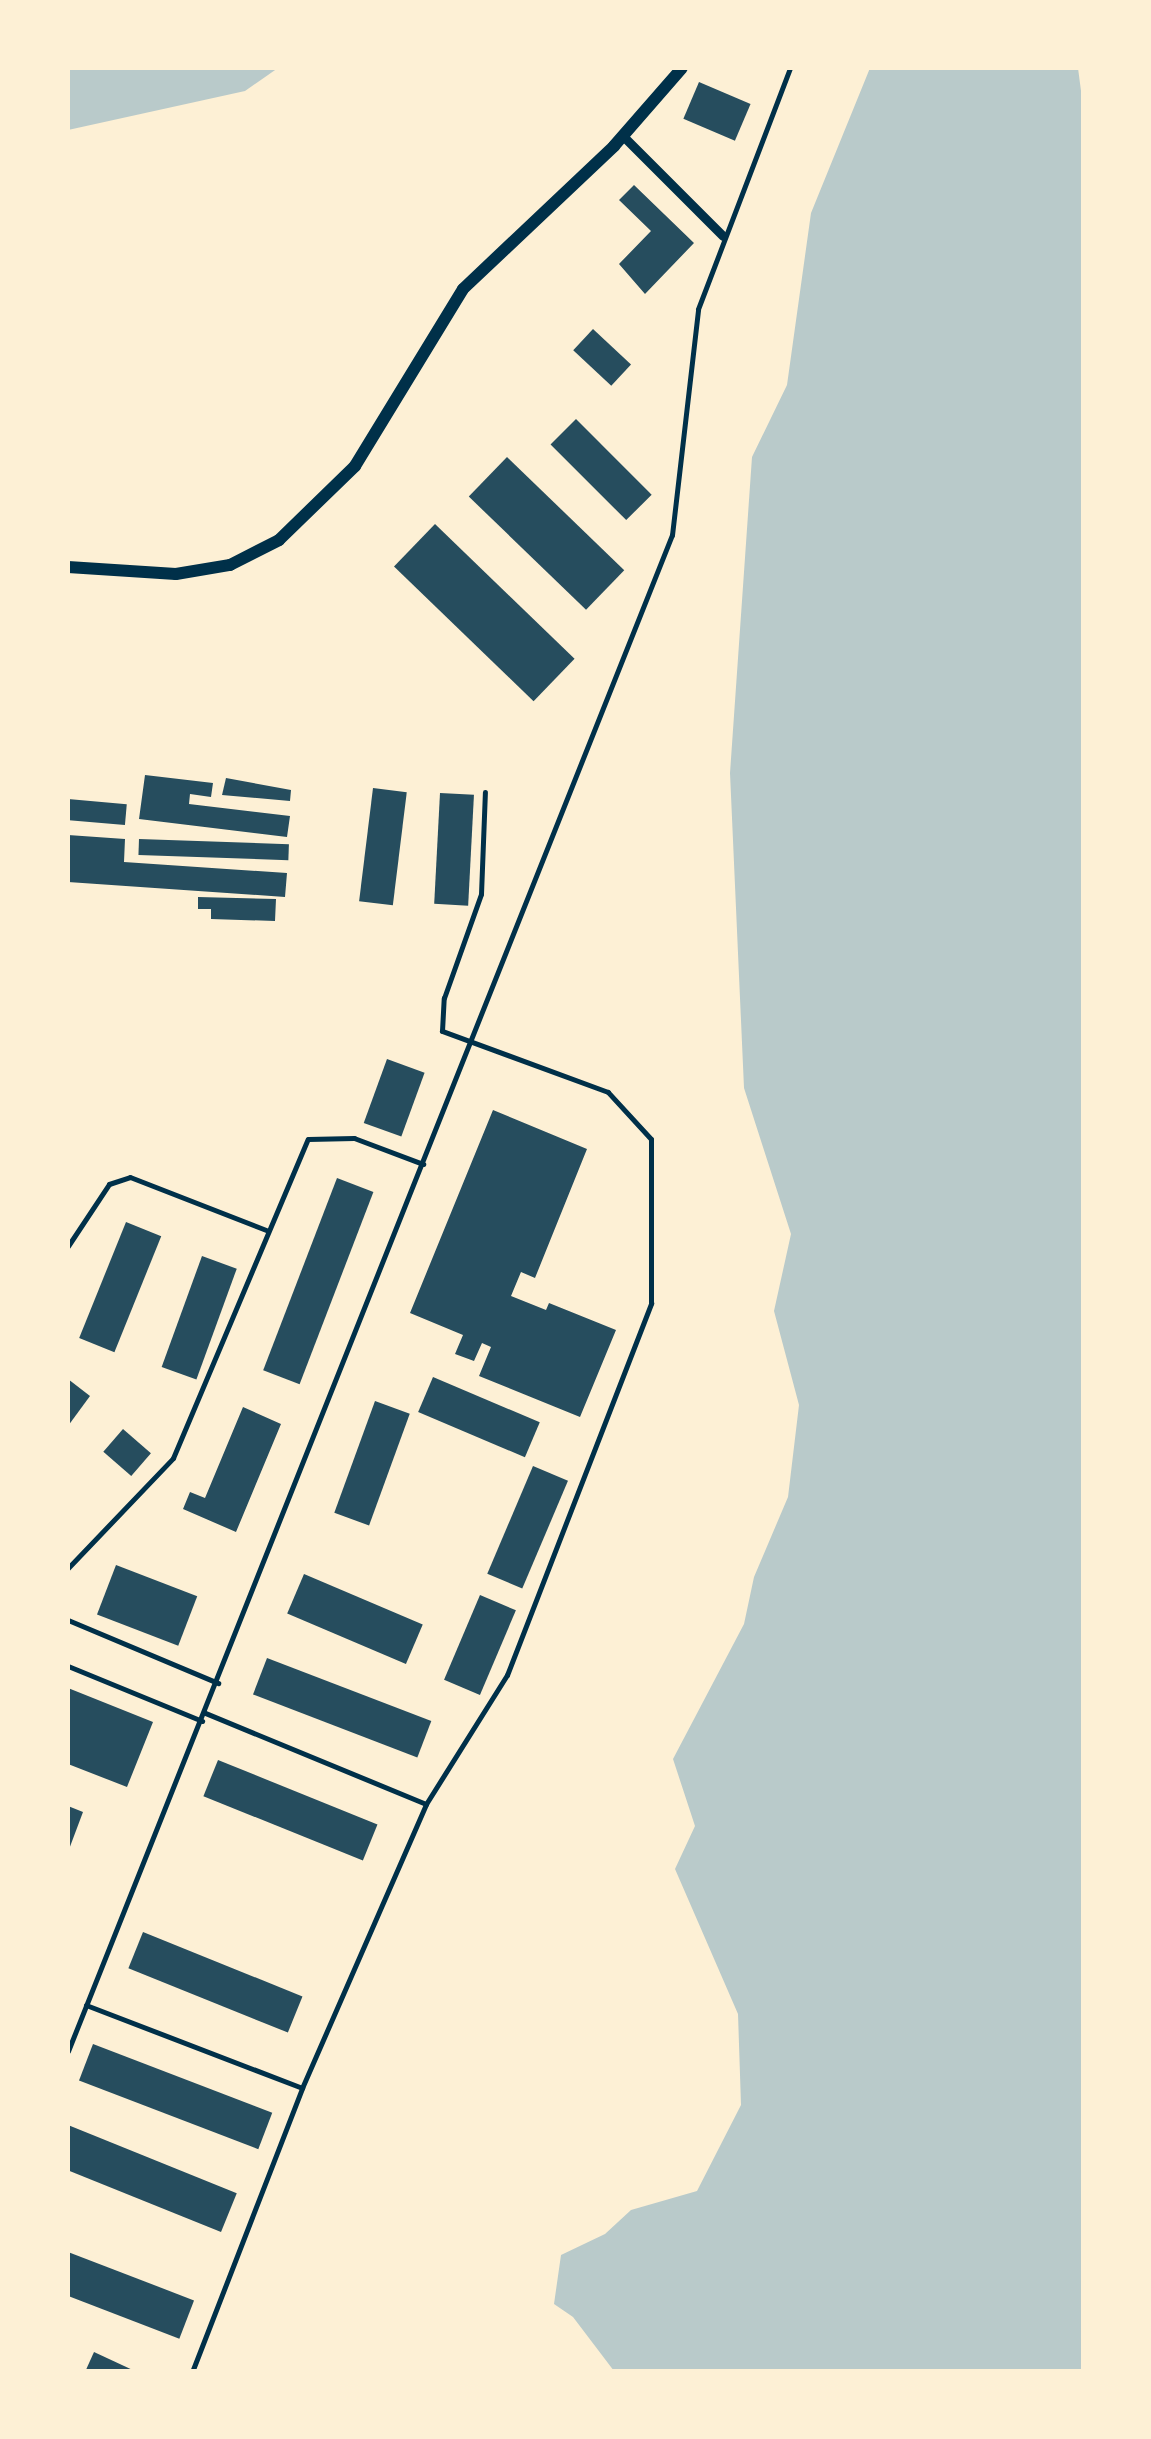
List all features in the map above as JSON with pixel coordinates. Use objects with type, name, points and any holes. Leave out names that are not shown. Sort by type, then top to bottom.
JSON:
[{"type":"main road","points":[[68,568],[176,574],[230,565],[279,540],[355,466],[463,289],[623,136],[682,68]]},
{"type":"street","points":[[623,136],[723,236]]},
{"type":"lane","points":[[68,2051],[218,1683],[672,535],[698,309],[790,68]]},
{"type":"lane","points":[[192,2372],[302,2088],[426,1804],[506,1675],[651,1303],[650,1139],[608,1092],[472,1038],[442,1031],[444,998],[481,894],[486,792]]},
{"type":"lane","points":[[68,1568],[173,1458],[308,1138],[354,1138],[423,1164]]},
{"type":"lane","points":[[68,1246],[109,1184],[130,1177],[266,1230]]},
{"type":"lane","points":[[68,1620],[218,1683]]},
{"type":"lane","points":[[68,1666],[202,1721]]},
{"type":"lane","points":[[206,1713],[426,1804]]},
{"type":"lane","points":[[86,2004],[302,2088]]},
{"type":"shaded area","points":[[68,68],[278,68],[245,91],[68,130]]},
{"type":"shaded area","points":[[870,68],[1078,68],[1083,106],[1083,2371],[614,2371],[573,2317],[554,2304],[561,2255],[605,2234],[631,2210],[697,2191],[741,2105],[738,2014],[675,1869],[695,1826],[673,1759],[744,1624],[754,1577],[788,1497],[799,1405],[774,1311],[791,1234],[744,1088],[730,773],[752,457],[787,385],[811,213]]},
{"type":"building","points":[[699,82],[751,104],[735,141],[683,119]]},
{"type":"building","points":[[634,185],[694,243],[645,294],[619,264],[651,231],[619,200]]},
{"type":"building","points":[[593,329],[631,364],[611,386],[573,350]]},
{"type":"building","points":[[576,419],[652,495],[626,520],[551,444]]},
{"type":"building","points":[[507,457],[624,570],[586,610],[469,497]]},
{"type":"building","points":[[435,524],[575,659],[534,701],[394,566]]},
{"type":"building","points":[[145,775],[213,783],[211,797],[190,794],[189,804],[290,816],[287,837],[139,819]]},
{"type":"building","points":[[226,778],[291,790],[290,801],[222,795]]},
{"type":"building","points":[[373,788],[407,792],[393,905],[359,901]]},
{"type":"building","points":[[440,793],[474,795],[468,906],[434,904]]},
{"type":"building","points":[[68,799],[127,804],[125,825],[68,820]]},
{"type":"building","points":[[68,835],[125,839],[124,862],[287,873],[285,897],[68,882]]},
{"type":"building","points":[[139,839],[289,844],[288,860],[138,855]]},
{"type":"building","points":[[198,897],[276,899],[275,921],[211,919],[211,909],[198,909]]},
{"type":"building","points":[[387,1059],[425,1073],[401,1137],[364,1123]]},
{"type":"building","points":[[493,1110],[587,1149],[535,1278],[521,1272],[511,1296],[546,1310],[549,1303],[616,1330],[580,1417],[479,1376],[491,1347],[482,1343],[474,1361],[455,1354],[463,1335],[410,1313]]},
{"type":"building","points":[[337,1178],[373,1192],[300,1384],[263,1370]]},
{"type":"building","points":[[126,1222],[161,1236],[114,1352],[79,1338]]},
{"type":"building","points":[[202,1256],[237,1269],[196,1380],[162,1367]]},
{"type":"building","points":[[433,1377],[540,1422],[525,1457],[418,1412]]},
{"type":"building","points":[[68,1379],[90,1396],[68,1426]]},
{"type":"building","points":[[375,1401],[410,1414],[369,1525],[334,1513]]},
{"type":"building","points":[[243,1407],[281,1424],[236,1532],[183,1509],[190,1492],[205,1498]]},
{"type":"building","points":[[123,1429],[151,1453],[131,1476],[103,1452]]},
{"type":"building","points":[[533,1466],[568,1481],[522,1589],[487,1574]]},
{"type":"building","points":[[116,1565],[197,1596],[178,1646],[97,1614]]},
{"type":"building","points":[[304,1574],[423,1624],[406,1664],[287,1614]]},
{"type":"building","points":[[480,1595],[516,1610],[480,1695],[444,1680]]},
{"type":"building","points":[[267,1658],[431,1721],[417,1757],[253,1694]]},
{"type":"building","points":[[68,1688],[153,1722],[127,1787],[68,1764]]},
{"type":"building","points":[[218,1760],[377,1824],[363,1861],[203,1796]]},
{"type":"building","points":[[68,1806],[83,1812],[68,1852]]},
{"type":"building","points":[[143,1932],[302,1996],[288,2033],[128,1968]]},
{"type":"building","points":[[93,2044],[272,2113],[258,2149],[79,2080]]},
{"type":"building","points":[[68,2125],[237,2193],[221,2232],[68,2170]]},
{"type":"building","points":[[68,2252],[194,2300],[179,2339],[68,2296]]},
{"type":"building","points":[[94,2352],[137,2372],[85,2372]]}]
